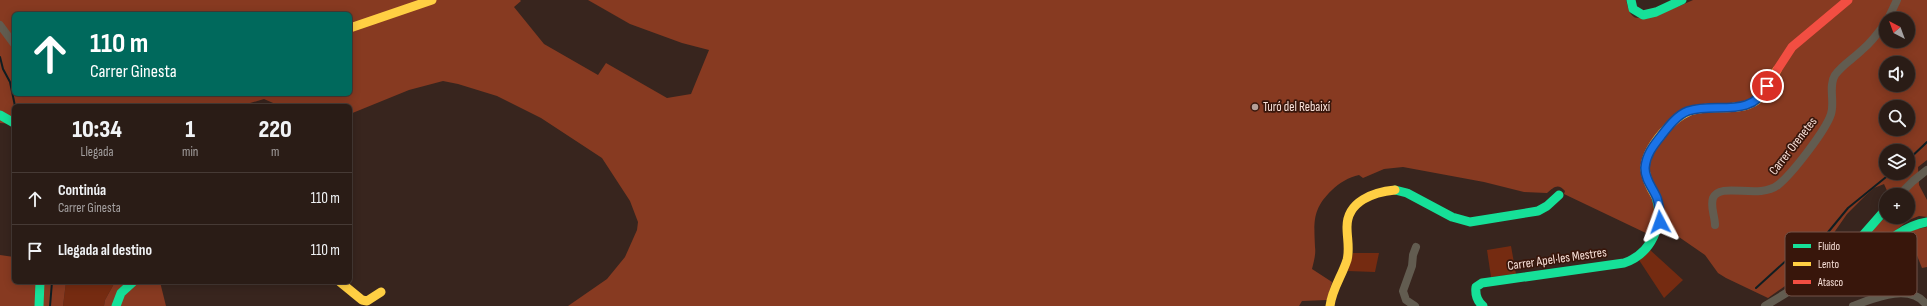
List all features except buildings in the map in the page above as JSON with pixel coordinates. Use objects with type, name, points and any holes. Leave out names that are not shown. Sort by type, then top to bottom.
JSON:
[{"type":"street","points":[[352,27],[432,0]]},
{"type":"street","points":[[1631,0],[1633,9],[1643,15],[1656,12],[1682,0]]},
{"type":"street","name":"Carrer Apel·les Mestres","points":[[1483,306],[1477,300],[1476,291],[1476,287],[1482,283],[1630,262],[1642,253],[1654,237],[1660,222],[1659,205],[1647,179],[1645,169],[1646,158],[1670,126],[1686,112],[1708,108],[1734,107],[1750,104],[1758,100],[1792,47],[1848,0]]},
{"type":"street","points":[[1892,12],[1898,0]]},
{"type":"street","points":[[0,25],[12,41]]},
{"type":"street","name":"Carrer Orenetes","points":[[1715,225],[1712,203],[1717,193],[1725,190],[1755,192],[1768,191],[1776,186],[1790,172],[1816,138],[1831,114],[1832,82],[1836,74],[1873,40],[1879,32]]},
{"type":"street","points":[[0,115],[12,122]]},
{"type":"street","points":[[1906,188],[1927,170]]},
{"type":"street","points":[[1330,306],[1334,286],[1348,259],[1348,219],[1357,204],[1370,195],[1390,190],[1412,194],[1424,199],[1449,215],[1468,222],[1532,213],[1549,205],[1558,195]]},
{"type":"street","points":[[1866,232],[1879,217]]},
{"type":"street","points":[[1900,232],[1919,221],[1927,222]]},
{"type":"street","points":[[1415,306],[1406,300],[1403,292],[1412,266],[1413,255],[1416,247]]},
{"type":"street","points":[[39,306],[40,284]]},
{"type":"street","points":[[116,306],[122,293],[131,284]]},
{"type":"street","points":[[342,284],[362,300],[367,300],[381,292]]},
{"type":"street","points":[[1765,306],[1785,294]]},
{"type":"street","points":[[1853,306],[1889,296]]},
{"type":"street","points":[[1917,296],[1927,306]]},
{"type":"shaded area","points":[[0,0],[520,0],[521,1],[514,7],[544,44],[598,75],[606,63],[667,98],[691,94],[709,50],[682,43],[630,24],[588,0],[1626,0],[1630,14],[1639,18],[1663,12],[1693,0],[1927,0],[1927,160],[1918,167],[1919,185],[1927,200],[1927,217],[1919,216],[1915,218],[1915,188],[1886,188],[1884,184],[1874,188],[1865,196],[1847,214],[1834,232],[1785,232],[1785,286],[1768,298],[1718,273],[1705,255],[1663,226],[1650,235],[1564,194],[1565,191],[1560,187],[1556,187],[1547,193],[1524,192],[1484,182],[1403,167],[1384,169],[1363,178],[1359,175],[1352,177],[1338,185],[1325,197],[1316,216],[1314,230],[1315,258],[1312,269],[1332,282],[1327,300],[1302,301],[1299,306],[568,306],[607,279],[625,257],[637,230],[638,222],[630,201],[602,158],[541,118],[497,96],[443,81],[409,90],[352,113],[352,104],[275,104],[264,99],[247,104],[12,104],[12,124],[0,123]]},
{"type":"shaded area","points":[[1879,223],[1904,224],[1894,232],[1869,232]]},
{"type":"shaded area","points":[[1927,227],[1927,267],[1922,268],[1917,256],[1917,232],[1909,232]]},
{"type":"shaded area","points":[[1511,246],[1516,274],[1491,277],[1487,250]]},
{"type":"shaded area","points":[[1649,249],[1683,280],[1664,298],[1639,260]]},
{"type":"shaded area","points":[[1353,253],[1379,253],[1375,272],[1348,271]]},
{"type":"shaded area","points":[[0,255],[12,257],[12,284],[66,284],[63,306],[0,306]]},
{"type":"shaded area","points":[[66,284],[114,284],[105,300],[104,306],[63,306]]},
{"type":"shaded area","points":[[114,284],[160,284],[166,306],[104,306],[105,300]]},
{"type":"waterway","points":[[0,57],[3,69],[10,82],[12,92]]},
{"type":"waterway","points":[[13,96],[15,104]]},
{"type":"waterway","points":[[1915,153],[1927,142]]},
{"type":"waterway","points":[[1828,232],[1848,208],[1882,180]]},
{"type":"waterway","points":[[1756,288],[1785,262]]},
{"type":"waterway","points":[[50,306],[52,284]]},
{"type":"traffic: fast","points":[[1631,0],[1633,9],[1643,15],[1656,12],[1682,0]]},
{"type":"traffic: fast","points":[[0,115],[12,122]]},
{"type":"traffic: fast","points":[[1395,190],[1407,193],[1452,217],[1470,222],[1538,211],[1547,206],[1559,195]]},
{"type":"traffic: fast","points":[[1483,306],[1478,300],[1476,293],[1476,287],[1482,283],[1624,263],[1633,259],[1642,253],[1654,237],[1659,217],[1656,197]]},
{"type":"traffic: fast","points":[[1866,232],[1879,217]]},
{"type":"traffic: fast","points":[[1901,232],[1927,222]]},
{"type":"traffic: fast","points":[[39,306],[40,284]]},
{"type":"traffic: fast","points":[[116,306],[121,293],[131,284]]},
{"type":"traffic: slow","points":[[352,27],[432,0]]},
{"type":"traffic: slow","points":[[1656,197],[1646,176],[1646,161],[1655,142],[1670,125],[1686,113],[1701,108],[1734,107],[1750,104],[1760,98],[1777,70]]},
{"type":"traffic: slow","points":[[1330,306],[1333,294],[1348,256],[1348,218],[1357,204],[1363,200],[1379,193],[1395,190]]},
{"type":"traffic: slow","points":[[342,284],[362,300],[367,301],[381,292]]},
{"type":"traffic: jam","points":[[1777,70],[1792,47],[1848,0]]},
{"type":"place","name":"Turó del Rebaixí","points":[[1255,107]]},
{"type":"route","points":[[1660,222],[1658,200],[1647,179],[1645,169],[1646,158],[1658,139],[1677,119],[1686,112],[1703,108],[1730,108],[1750,104],[1762,96],[1767,86]]}]
